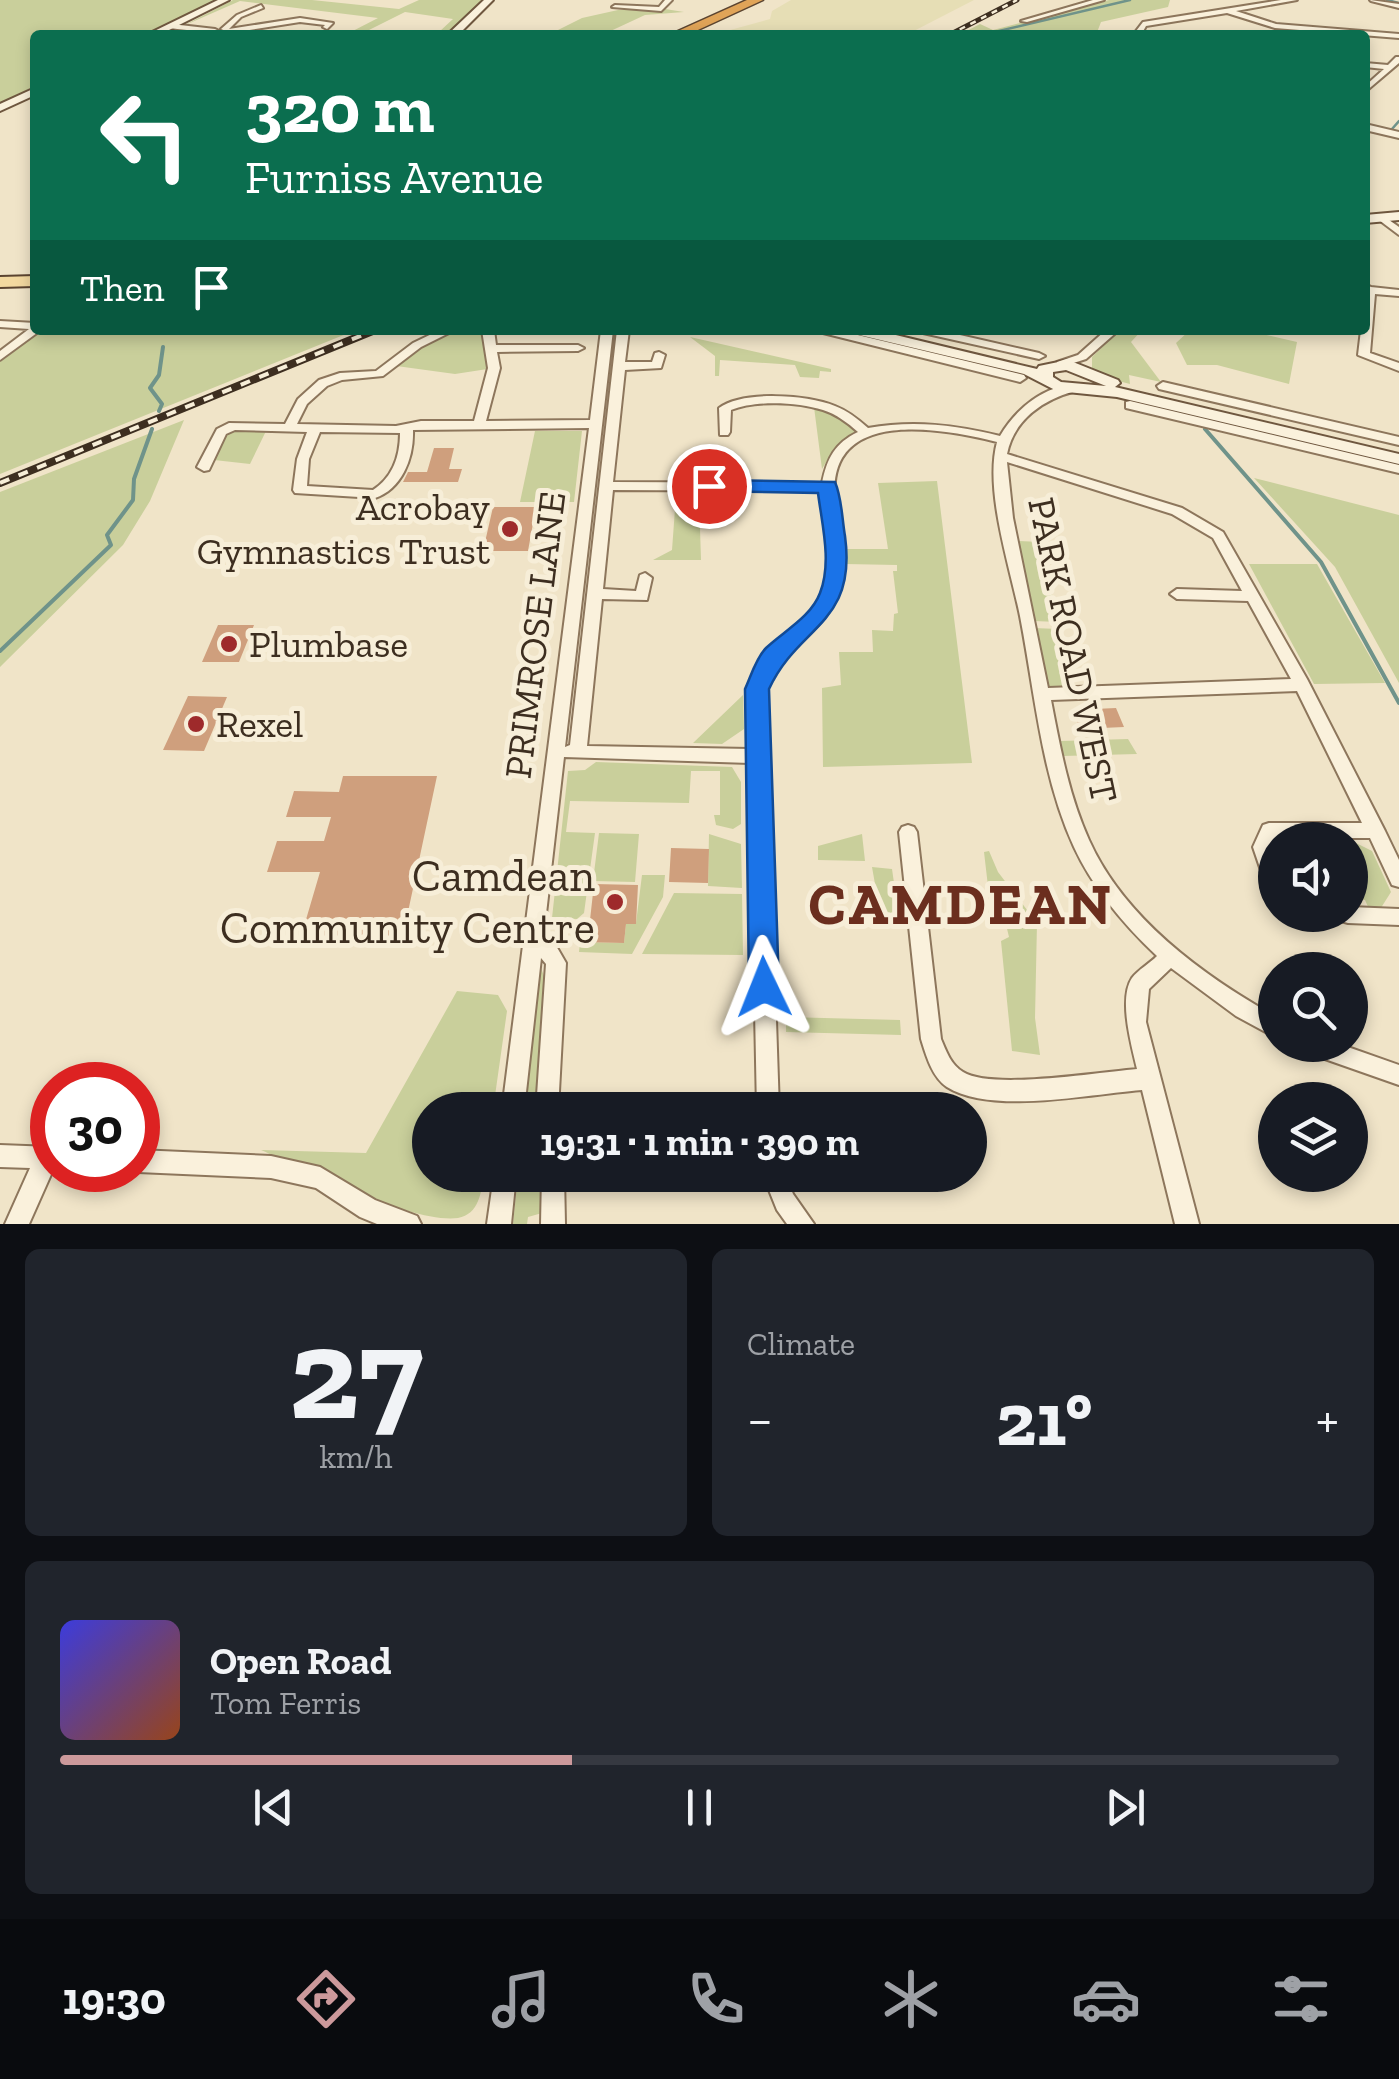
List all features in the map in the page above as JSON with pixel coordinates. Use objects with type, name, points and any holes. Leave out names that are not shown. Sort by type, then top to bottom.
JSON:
[{"type":"highway","points":[[688,30],[757,0]]},
{"type":"highway","points":[[701,30],[770,0]]},
{"type":"main road","points":[[162,30],[225,0]]},
{"type":"main road","points":[[457,30],[489,0]]},
{"type":"main road","points":[[0,108],[30,93]]},
{"type":"main road","points":[[1370,218],[1399,216]]},
{"type":"main road","points":[[0,272],[30,272]]},
{"type":"main road","points":[[0,282],[30,281]]},
{"type":"main road","points":[[874,335],[981,364],[1048,373],[1399,450]]},
{"type":"main road","points":[[915,335],[1005,353],[1048,373]]},
{"type":"main road","points":[[1168,398],[1399,459]]},
{"type":"street","points":[[615,7],[661,8],[668,0]]},
{"type":"street","points":[[1028,19],[1102,0]]},
{"type":"street","points":[[1138,30],[1140,25],[1294,0]]},
{"type":"street","points":[[1373,0],[1399,6]]},
{"type":"street","points":[[1046,4],[1064,10]]},
{"type":"street","points":[[1190,17],[1188,13],[1198,5],[1264,5]]},
{"type":"street","points":[[224,30],[239,16],[263,6]]},
{"type":"street","points":[[1228,11],[1265,25],[1328,30]]},
{"type":"street","points":[[269,30],[296,20],[328,25],[344,22]]},
{"type":"street","points":[[1346,20],[1352,30]]},
{"type":"street","points":[[171,26],[205,30]]},
{"type":"street","points":[[1370,33],[1399,36]]},
{"type":"street","points":[[1370,80],[1399,59]]},
{"type":"street","points":[[1370,65],[1390,67]]},
{"type":"street","points":[[1370,128],[1399,135]]},
{"type":"street","points":[[1382,218],[1399,232]]},
{"type":"street","points":[[1370,288],[1399,293]]},
{"type":"street","points":[[0,324],[30,327]]},
{"type":"street","points":[[0,357],[30,332]]},
{"type":"street","points":[[290,426],[302,402],[323,384],[340,377],[379,374],[417,345],[438,335]]},
{"type":"street","points":[[480,425],[494,368],[489,335]]},
{"type":"street","name":"PRIMROSE LANE","points":[[515,1092],[605,335]]},
{"type":"street","name":"PRIMROSE LANE","points":[[578,752],[623,335]]},
{"type":"street","points":[[846,335],[981,364],[1020,378]]},
{"type":"street","points":[[941,335],[1005,353]]},
{"type":"street","points":[[1002,448],[1048,373],[1091,350],[1108,335]]},
{"type":"street","points":[[1365,335],[1367,358],[1399,367]]},
{"type":"street","points":[[490,349],[584,348]]},
{"type":"street","points":[[1079,380],[1091,350]]},
{"type":"street","points":[[620,366],[656,366],[659,355]]},
{"type":"street","points":[[1168,398],[1399,469]]},
{"type":"street","points":[[1130,405],[1168,398],[1399,441]]},
{"type":"street","points":[[724,432],[728,404],[812,402],[844,414],[868,433]]},
{"type":"street","points":[[204,467],[226,428],[596,424]]},
{"type":"street","points":[[767,1092],[757,689],[762,671],[820,613],[834,585],[835,542],[828,487],[840,453],[868,433],[932,425],[1177,511],[1206,525],[1227,546],[1399,879]]},
{"type":"street","points":[[314,430],[302,458],[300,490],[375,494],[386,491],[394,482],[408,436],[406,428]]},
{"type":"street","name":"PARK ROAD WEST","points":[[1002,448],[1042,694],[1070,814],[1085,851],[1135,918],[1172,955],[1258,1017]]},
{"type":"street","points":[[608,486],[828,487]]},
{"type":"street","points":[[582,533],[602,533]]},
{"type":"street","points":[[594,594],[642,596],[645,578]]},
{"type":"street","points":[[1177,594],[1254,596]]},
{"type":"street","points":[[1042,694],[1302,685]]},
{"type":"street","points":[[556,752],[757,756]]},
{"type":"street","points":[[1368,831],[1376,831]]},
{"type":"street","points":[[908,832],[931,1038],[940,1062],[953,1078],[987,1090],[1149,1079]]},
{"type":"street","points":[[1368,916],[1399,917]]},
{"type":"street","points":[[534,948],[548,950],[556,963],[547,1092]]},
{"type":"street","points":[[1172,955],[1147,974],[1135,1003],[1149,1079],[1187,1224]]},
{"type":"street","points":[[1361,1062],[1399,1075]]},
{"type":"street","points":[[0,1156],[30,1157]]},
{"type":"street","points":[[160,1162],[287,1170],[320,1178],[368,1210],[409,1224]]},
{"type":"street","points":[[17,1224],[33,1192]]},
{"type":"street","points":[[499,1224],[503,1192]]},
{"type":"street","points":[[552,1224],[553,1192]]},
{"type":"street","points":[[781,1192],[802,1224]]},
{"type":"shaded area","points":[[791,0],[974,0],[916,30],[730,30],[770,19],[772,11]]},
{"type":"green space","points":[[0,0],[219,0],[155,30],[30,30],[30,88],[0,103]]},
{"type":"green space","points":[[233,0],[312,0],[399,9],[419,0],[484,0],[451,30],[441,30],[453,19],[405,12],[369,30],[355,30],[378,18],[240,1],[183,26]]},
{"type":"green space","points":[[1109,0],[1170,0],[1168,7],[1101,22],[1098,30],[993,30]]},
{"type":"green space","points":[[618,10],[684,12],[645,15],[613,30],[558,30],[582,18]]},
{"type":"green space","points":[[980,24],[993,30],[969,30]]},
{"type":"green space","points":[[35,335],[344,335],[0,474],[0,362]]},
{"type":"green space","points":[[440,335],[489,335],[494,368],[455,374],[389,365]]},
{"type":"green space","points":[[1115,335],[1137,335],[1131,342],[1161,382],[1129,375],[1130,384],[1107,378],[1092,368],[1092,357]]},
{"type":"green space","points":[[1185,335],[1267,335],[1297,342],[1289,384],[1217,365],[1187,365],[1176,343]]},
{"type":"green space","points":[[690,337],[831,372],[820,371],[819,378],[800,377],[795,365],[720,360],[719,376],[715,376],[715,356]]},
{"type":"green space","points":[[814,407],[850,423],[856,431],[834,449],[822,469]]},
{"type":"green space","points":[[184,420],[150,501],[123,545],[0,667],[0,492]]},
{"type":"green space","points":[[228,431],[266,431],[250,464],[214,460]]},
{"type":"green space","points":[[535,431],[582,431],[574,502],[520,502]]},
{"type":"green space","points":[[1254,478],[1399,515],[1399,683],[1335,567]]},
{"type":"green space","points":[[937,481],[972,763],[823,767],[822,688],[841,685],[839,652],[873,652],[872,630],[893,631],[894,614],[898,613],[893,571],[897,571],[897,565],[845,564],[842,549],[888,549],[878,483]]},
{"type":"green space","points":[[675,509],[700,528],[701,560],[653,560],[672,550]]},
{"type":"green space","points":[[1019,541],[1041,542],[1058,622],[1034,621]]},
{"type":"green space","points":[[1249,564],[1317,564],[1385,683],[1314,684]]},
{"type":"green space","points":[[1034,628],[1058,629],[1072,689],[1056,690],[1045,684]]},
{"type":"green space","points":[[743,695],[744,729],[722,744],[693,743]]},
{"type":"green space","points":[[1128,739],[1137,754],[1063,756],[1061,741]]},
{"type":"green space","points":[[596,762],[732,767],[741,782],[741,824],[733,829],[716,825],[714,815],[720,815],[720,771],[691,771],[689,803],[570,801],[566,832],[595,833],[584,913],[577,919],[552,918],[568,771],[585,770]]},
{"type":"green space","points":[[599,833],[639,834],[635,882],[593,881]]},
{"type":"green space","points":[[709,834],[741,844],[742,888],[708,886]]},
{"type":"green space","points":[[862,834],[865,861],[818,860],[818,846]]},
{"type":"green space","points":[[1368,849],[1391,892],[1379,911],[1370,911]]},
{"type":"green space","points":[[989,851],[998,872],[1037,923],[1035,1018],[1040,1055],[1012,1051],[1001,941],[1009,937],[1003,912],[998,911],[994,896],[989,895],[984,852]]},
{"type":"green space","points":[[872,867],[892,869],[899,918],[881,918]]},
{"type":"green space","points":[[642,875],[665,875],[663,897],[632,954],[579,952],[580,942],[624,943],[626,924],[636,923]]},
{"type":"green space","points":[[674,893],[742,894],[743,955],[642,954]]},
{"type":"green space","points":[[541,968],[547,984],[538,1092],[527,1092]]},
{"type":"green space","points":[[457,991],[498,995],[507,1011],[496,1092],[412,1092],[412,1192],[481,1192],[470,1212],[458,1218],[415,1213],[360,1194],[261,1150],[366,1153]]},
{"type":"green space","points":[[786,1017],[900,1020],[901,1035],[786,1032]]},
{"type":"green space","points":[[516,1192],[543,1192],[542,1213],[528,1217],[527,1224],[513,1224]]},
{"type":"building","points":[[434,448],[454,448],[449,469],[462,469],[458,482],[403,482],[408,472],[427,472]]},
{"type":"building","name":"Acrobay Gymnastics Trust","points":[[493,507],[536,507],[528,551],[483,551]]},
{"type":"building","name":"Plumbase","points":[[218,625],[254,625],[239,662],[202,662]]},
{"type":"building","name":"Rexel","points":[[188,696],[227,697],[204,751],[163,750]]},
{"type":"building","points":[[1116,708],[1124,727],[1080,729],[1073,710]]},
{"type":"building","points":[[343,776],[437,776],[402,940],[300,940],[320,872],[267,872],[277,841],[324,841],[331,817],[286,817],[294,791],[339,792]]},
{"type":"building","points":[[671,848],[709,849],[708,883],[669,882]]},
{"type":"building","name":"Camdean Community Centre","points":[[594,884],[638,885],[636,924],[626,924],[624,943],[580,942],[582,920],[590,920]]},
{"type":"waterway","points":[[1003,30],[1130,0]]},
{"type":"waterway","points":[[1387,0],[1399,3]]},
{"type":"waterway","points":[[1392,129],[1399,121]]},
{"type":"waterway","points":[[159,411],[162,404],[150,388],[159,375],[163,347]]},
{"type":"waterway","points":[[0,651],[111,545],[107,535],[133,500],[134,479],[152,429]]},
{"type":"waterway","points":[[1205,429],[1321,562],[1399,703]]},
{"type":"railway","points":[[959,30],[1017,0]]},
{"type":"railway","points":[[0,483],[363,335]]},
{"type":"place","name":"Acrobay Gymnastics Trust","points":[[510,529]]},
{"type":"place","name":"Plumbase","points":[[229,644]]},
{"type":"place","name":"Rexel","points":[[196,724]]},
{"type":"place","name":"Camdean Community Centre","points":[[615,902]]},
{"type":"district","name":"CAMDEAN","points":[[961,904]]},
{"type":"route","points":[[709,486],[828,487],[835,542],[836,569],[830,598],[804,630],[772,656],[757,689],[764,987]]}]
